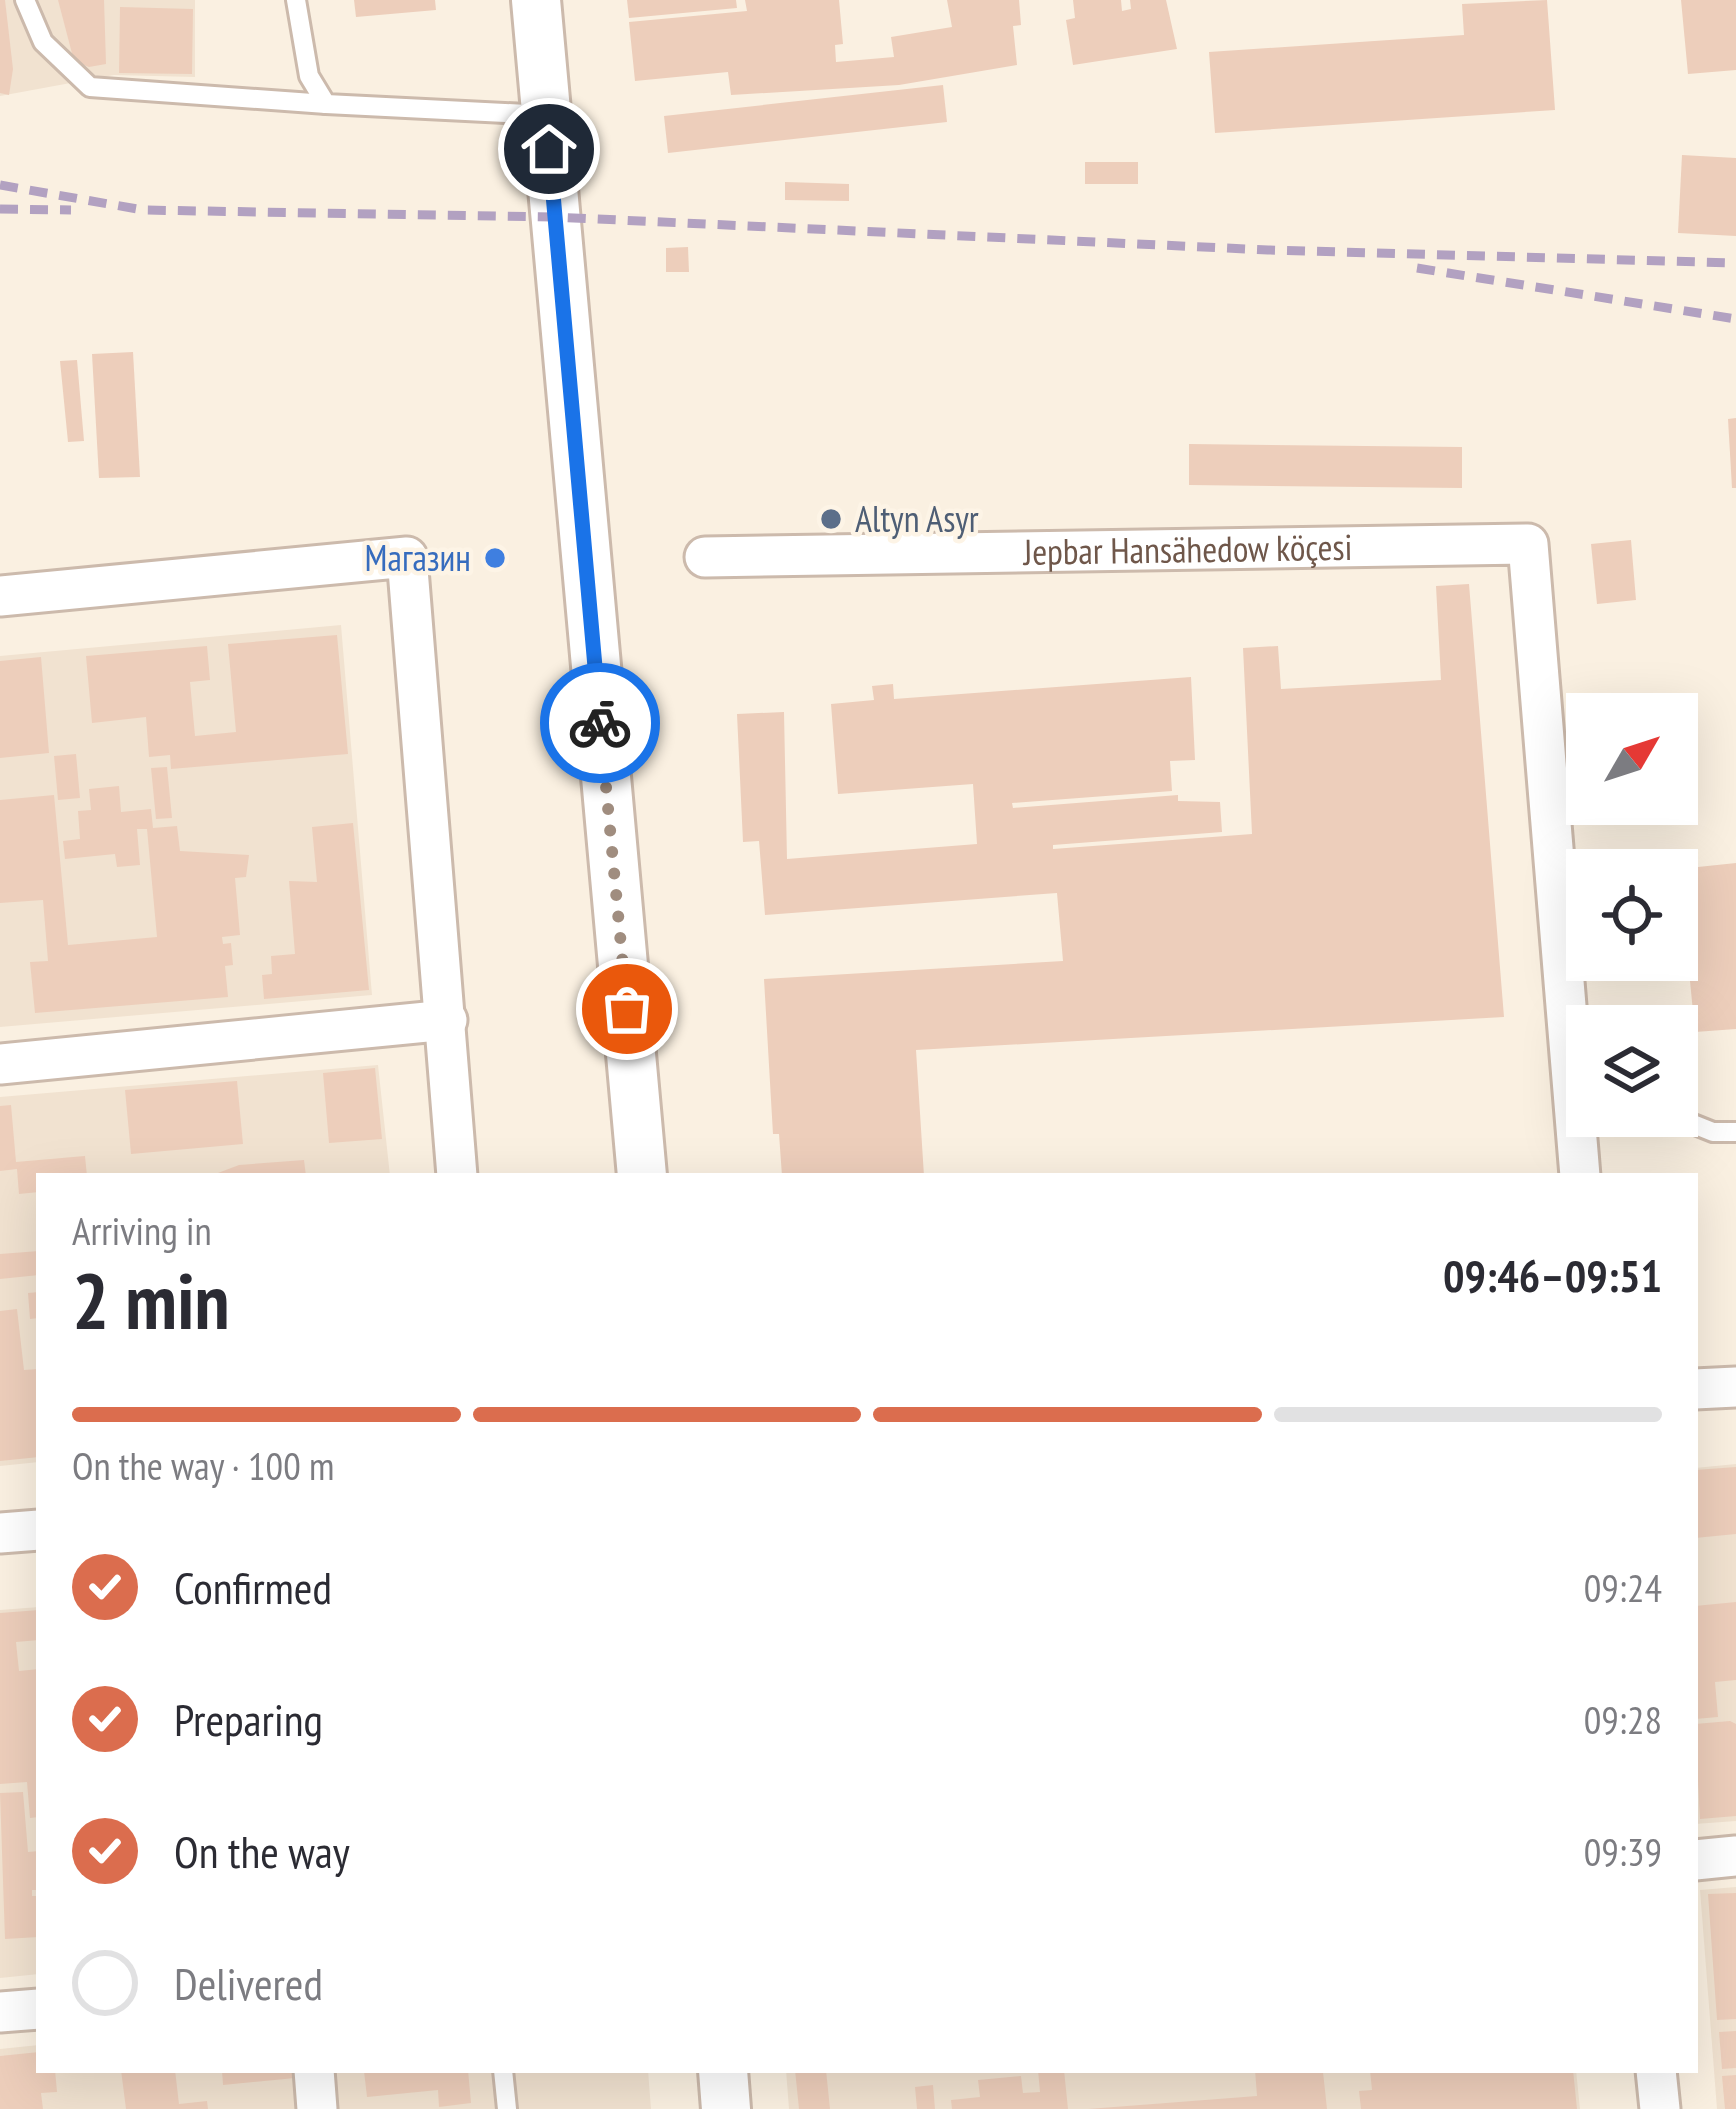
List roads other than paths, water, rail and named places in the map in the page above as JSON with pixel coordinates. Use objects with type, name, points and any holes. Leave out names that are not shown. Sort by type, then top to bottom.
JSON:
[{"type":"street","points":[[536,0],[642,1173]]},
{"type":"street","name":"Jepbar Hansähedow köçesi","points":[[705,557],[1528,544],[1572,1005]]},
{"type":"street","points":[[0,596],[407,557],[457,1173]]},
{"type":"street","points":[[0,1064],[447,1020]]},
{"type":"street","points":[[1580,1173],[1581,1137]]},
{"type":"street","points":[[1698,1389],[1736,1387]]},
{"type":"street","points":[[0,1533],[36,1530]]},
{"type":"street","points":[[1698,1860],[1736,1856]]},
{"type":"street","points":[[0,2012],[36,2009]]},
{"type":"street","points":[[314,2073],[317,2109]]},
{"type":"street","points":[[723,2073],[726,2109]]},
{"type":"street","points":[[1656,2073],[1660,2109]]},
{"type":"lane","points":[[25,0],[44,42],[90,87],[547,115]]},
{"type":"lane","points":[[296,0],[309,76],[326,104]]},
{"type":"lane","points":[[1698,1126],[1736,1132]]},
{"type":"lane","points":[[503,2073],[507,2109]]},
{"type":"railway","points":[[0,185],[143,210],[554,217],[1268,250],[1736,263]]},
{"type":"railway","points":[[0,209],[71,210]]},
{"type":"railway","points":[[1417,268],[1736,319]]},
{"type":"place","name":"Altyn Asyr","points":[[831,519]]},
{"type":"place","name":"Магазин","points":[[495,558]]}]
